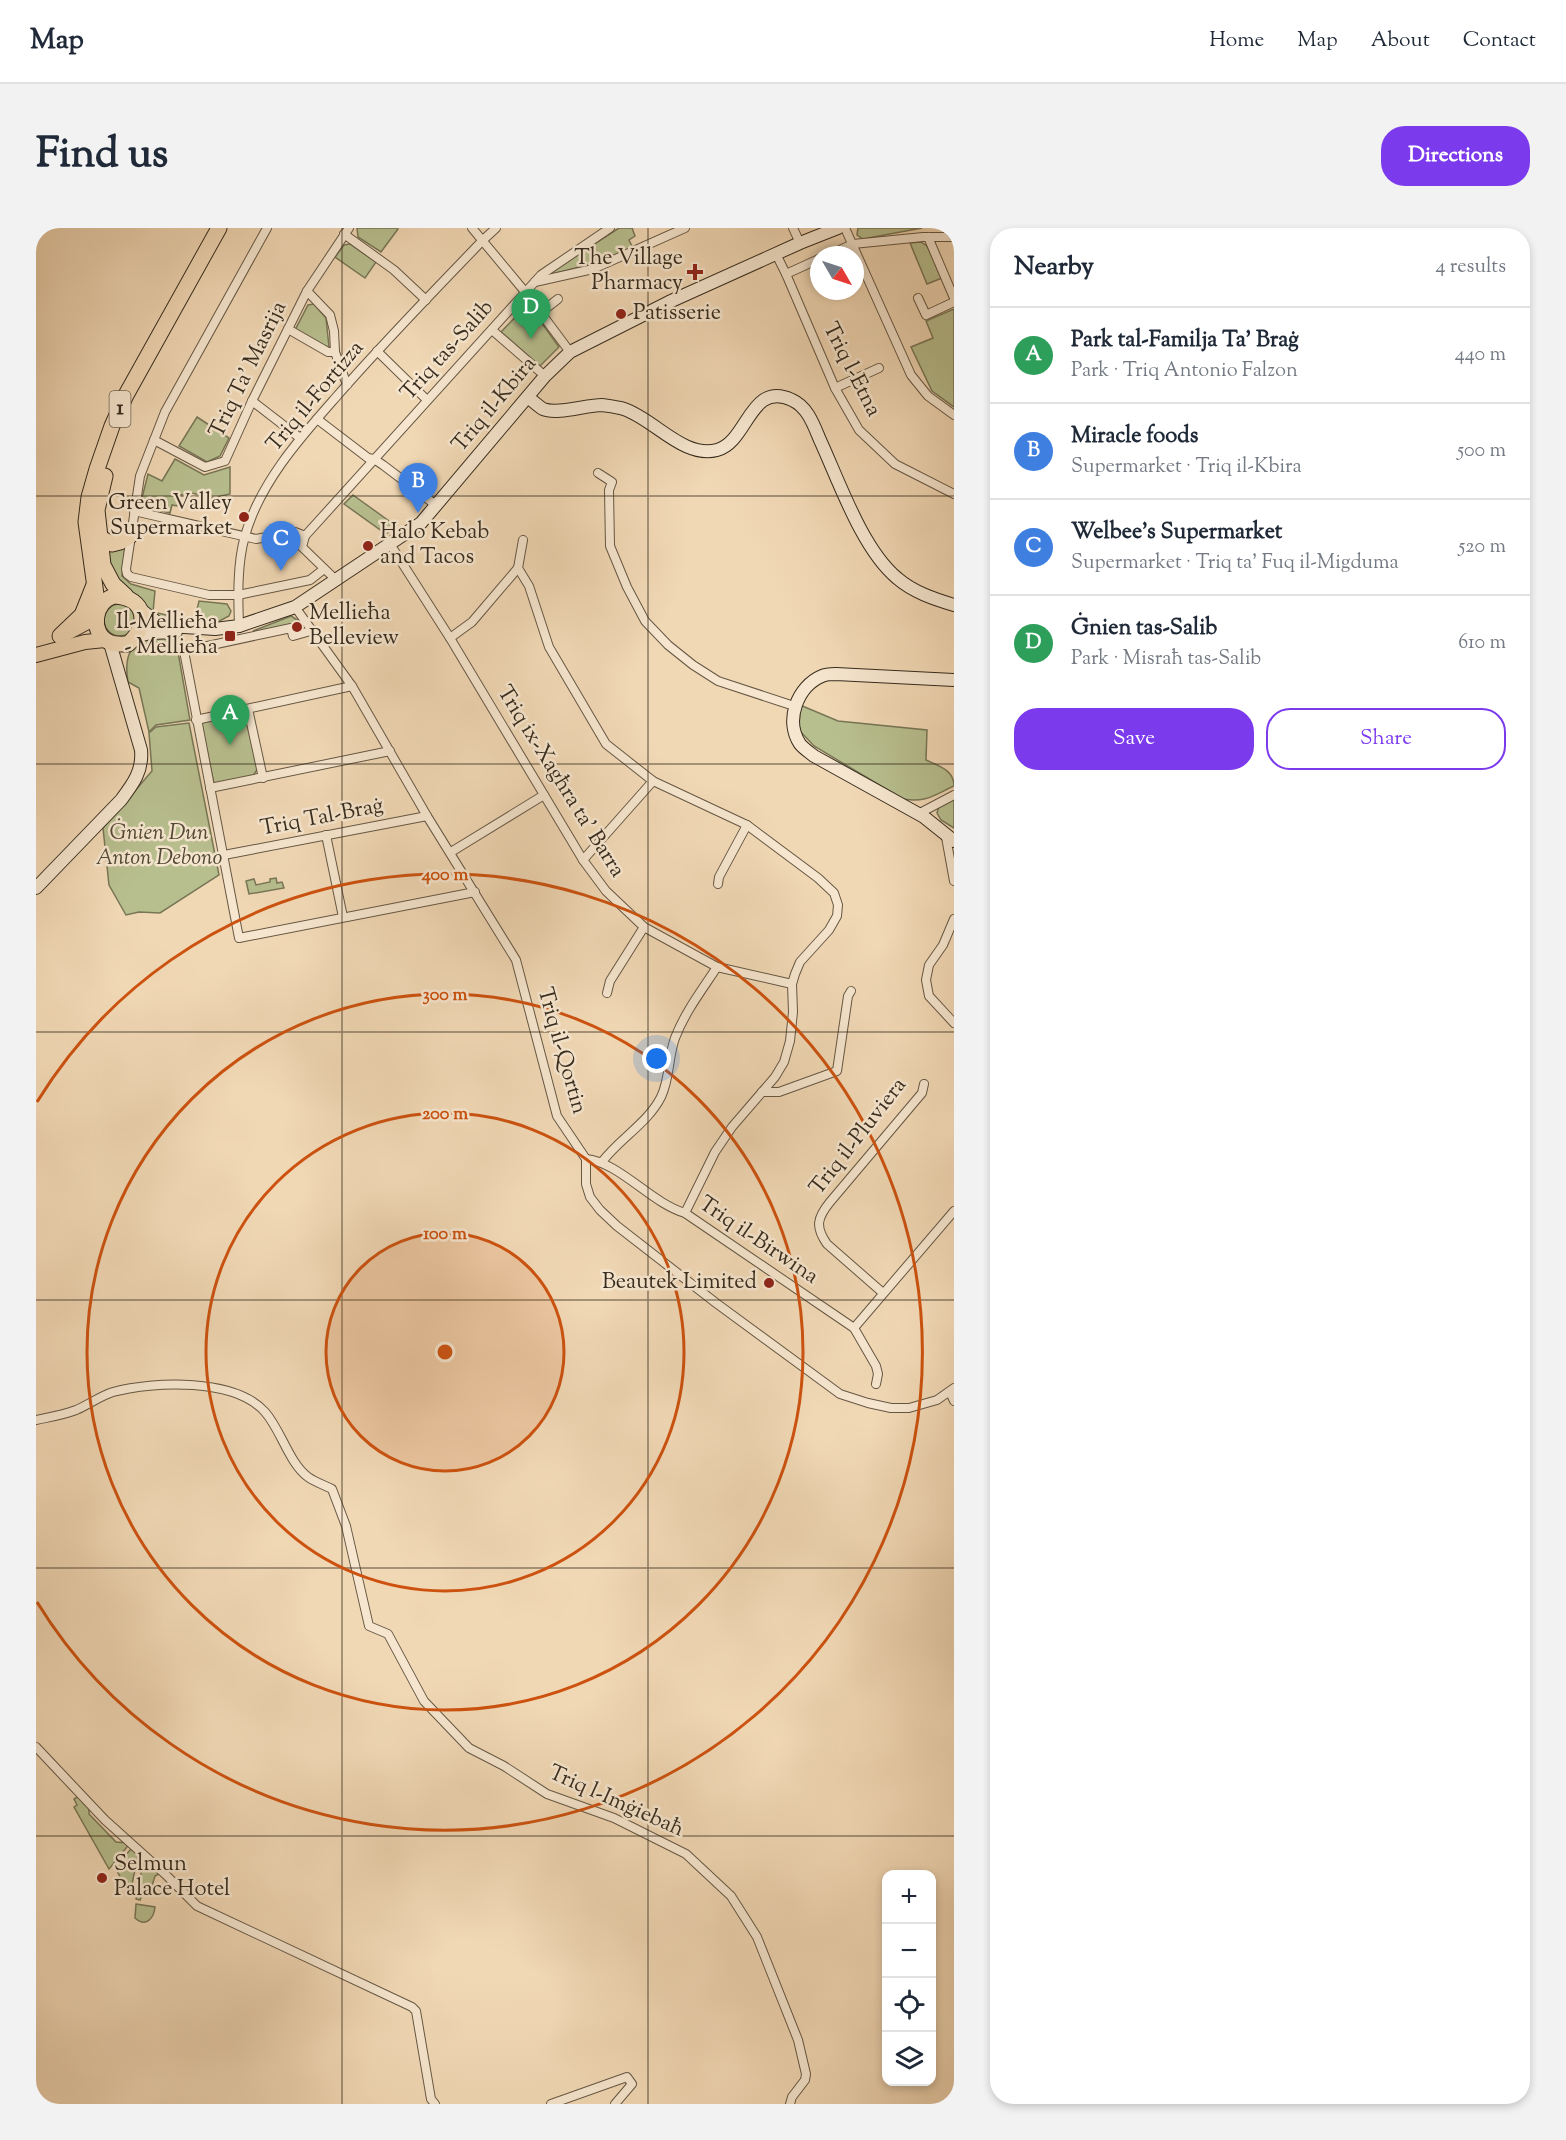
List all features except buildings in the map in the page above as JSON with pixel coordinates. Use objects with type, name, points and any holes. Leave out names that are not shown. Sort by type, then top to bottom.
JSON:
[{"type":"highway","name":"1","points":[[107,642],[100,633],[97,613],[86,522],[89,497],[104,446],[126,395],[219,228]]},
{"type":"highway","name":"1","points":[[140,609],[106,573],[103,565],[98,534],[99,503],[107,465],[135,400],[230,228]]},
{"type":"highway","points":[[98,534],[112,544],[130,536]]},
{"type":"highway","points":[[60,636],[82,615],[94,584]]},
{"type":"highway","points":[[97,613],[108,597],[126,596]]},
{"type":"highway","points":[[107,642],[133,640],[142,627],[143,618],[140,609]]},
{"type":"main road","points":[[36,647],[60,636],[97,613]]},
{"type":"main road","points":[[36,655],[85,642],[107,642]]},
{"type":"street","points":[[267,228],[165,412],[140,476],[130,536],[127,574],[162,585],[209,595],[238,595],[310,580],[324,569]]},
{"type":"street","points":[[472,228],[526,292],[570,352]]},
{"type":"street","name":"Triq il-Fortizza","points":[[239,626],[238,595],[244,537],[258,502],[300,438],[377,351],[496,228]]},
{"type":"street","name":"Triq tas-Salib","points":[[305,536],[535,282],[569,255],[610,228]]},
{"type":"street","points":[[535,282],[593,269],[685,228]]},
{"type":"street","points":[[793,228],[800,243]]},
{"type":"street","name":"Triq il-Kbira","points":[[140,609],[158,622],[169,626],[214,629],[239,626],[295,607],[421,523],[529,398],[545,376],[570,352],[668,298],[838,228]]},
{"type":"street","points":[[845,228],[911,375],[928,396],[954,415]]},
{"type":"street","points":[[347,231],[426,300]]},
{"type":"street","name":"Triq Ta' Masrija","points":[[154,440],[205,467],[225,461],[307,291],[347,231]]},
{"type":"street","points":[[918,298],[926,315],[954,300],[926,234]]},
{"type":"street","points":[[849,246],[926,234],[954,237]]},
{"type":"street","name":"Triq l-Etna","points":[[776,254],[835,388],[859,430],[895,464],[954,494]]},
{"type":"street","points":[[786,273],[810,263]]},
{"type":"street","points":[[307,291],[330,315],[335,352],[347,385]]},
{"type":"street","points":[[540,313],[558,299]]},
{"type":"street","points":[[288,330],[328,352],[335,352]]},
{"type":"street","points":[[492,330],[545,376]]},
{"type":"street","points":[[377,351],[427,400]]},
{"type":"street","points":[[835,388],[879,368]]},
{"type":"street","points":[[529,398],[544,410],[601,405],[624,409],[691,449],[705,452],[728,446],[736,438],[754,407],[762,401],[782,397],[794,401],[811,418],[864,536],[882,562],[897,578],[916,591],[954,605]]},
{"type":"street","points":[[252,401],[300,438]]},
{"type":"street","points":[[317,419],[437,506]]},
{"type":"street","points":[[598,473],[612,482],[609,490],[610,546],[627,587],[645,621],[679,654],[718,681],[794,706]]},
{"type":"street","points":[[134,511],[256,539],[295,532],[305,536],[302,547],[336,580]]},
{"type":"street","points":[[450,638],[472,622],[518,568],[523,540]]},
{"type":"street","name":"Triq ix-Xagħra ta' Barra","points":[[390,544],[450,638],[583,860],[606,891],[644,927],[717,967],[792,984]]},
{"type":"street","points":[[518,568],[529,586],[549,647],[606,744],[653,781],[747,825],[818,878],[834,893],[838,905],[837,916],[800,962],[792,984],[793,1012],[790,1041],[784,1062],[775,1077],[732,1127],[715,1152],[685,1213]]},
{"type":"street","name":"Triq il-Qortin","points":[[295,607],[314,630],[352,686],[427,816],[516,960],[557,1116],[586,1159]]},
{"type":"street","name":"Triq il-Kbira","points":[[133,640],[151,633],[229,632],[239,626]]},
{"type":"street","points":[[314,630],[293,636],[291,628],[184,651],[239,938],[474,892]]},
{"type":"street","points":[[122,684],[122,658],[133,640]]},
{"type":"street","points":[[36,888],[121,800],[141,768],[141,750],[107,642]]},
{"type":"street","points":[[954,680],[836,674],[823,676],[800,694],[794,706],[795,731],[800,744],[814,756],[918,814],[950,839],[954,881]]},
{"type":"street","points":[[196,720],[352,686]]},
{"type":"street","points":[[249,710],[263,778]]},
{"type":"street","points":[[210,788],[390,751]]},
{"type":"street","points":[[583,860],[653,781]]},
{"type":"street","points":[[451,852],[544,795]]},
{"type":"street","points":[[918,814],[954,795]]},
{"type":"street","name":"Triq Tal-Braġ","points":[[224,855],[427,816]]},
{"type":"street","points":[[718,884],[719,877],[747,825]]},
{"type":"street","points":[[326,835],[343,917]]},
{"type":"street","points":[[954,919],[943,945],[929,965],[926,980],[929,996],[954,1023]]},
{"type":"street","points":[[607,993],[610,981],[644,927]]},
{"type":"street","points":[[717,967],[687,1012],[675,1039],[666,1082],[650,1113],[616,1144],[603,1153],[586,1159],[586,1184],[590,1197],[617,1226],[831,1389],[848,1397],[891,1408],[909,1408],[937,1400],[952,1390],[954,1401]]},
{"type":"street","points":[[762,1092],[780,1092],[837,1071],[848,996],[851,991]]},
{"type":"street","name":"Triq il-Pluviera","points":[[883,1293],[827,1244],[821,1236],[819,1219],[830,1202],[922,1093],[924,1084]]},
{"type":"street","points":[[602,1162],[616,1144]]},
{"type":"street","name":"Triq il-Birwina","points":[[586,1159],[602,1162],[676,1211],[685,1213],[854,1328],[876,1366],[878,1374],[876,1384]]},
{"type":"street","points":[[854,1328],[954,1211]]},
{"type":"street","name":"Triq l-Imġiebaħ","points":[[36,1420],[64,1414],[109,1393],[168,1385],[198,1385],[219,1389],[243,1395],[256,1403],[266,1414],[299,1469],[308,1477],[332,1489],[346,1526],[369,1626],[388,1634],[424,1701],[469,1748],[504,1766],[547,1794],[614,1818],[686,1854],[731,1896],[757,1937],[798,2040],[806,2074],[805,2080],[792,2097],[790,2104]]},
{"type":"street","points":[[36,1747],[105,1820],[197,1906],[412,2007],[416,2011],[431,2098],[435,2104]]},
{"type":"street","points":[[551,2104],[627,2077],[632,2084],[615,2104]]},
{"type":"green space","points":[[357,228],[398,229],[381,252],[358,237]]},
{"type":"green space","points":[[619,228],[632,228],[635,236],[629,240],[633,248],[599,262],[545,276]]},
{"type":"green space","points":[[858,228],[922,228],[863,239],[857,235]]},
{"type":"green space","points":[[921,242],[927,246],[942,278],[927,284],[910,243]]},
{"type":"green space","points":[[350,244],[376,262],[365,278],[335,257],[344,245]]},
{"type":"green space","points":[[314,304],[326,318],[329,347],[319,345],[294,332],[308,305]]},
{"type":"green space","points":[[528,304],[559,347],[540,366],[501,332]]},
{"type":"green space","points":[[954,309],[954,407],[932,391],[911,347],[933,338],[926,321]]},
{"type":"green space","points":[[197,417],[229,438],[220,456],[207,462],[179,446]]},
{"type":"green space","points":[[175,459],[204,475],[230,467],[230,494],[212,498],[188,492],[181,495],[177,506],[172,505],[170,513],[143,506],[142,498],[148,474],[162,481]]},
{"type":"green space","points":[[353,495],[396,526],[386,534],[344,504]]},
{"type":"green space","points":[[125,547],[122,576],[131,584],[155,591],[153,612],[192,621],[199,601],[227,604],[231,611],[229,616],[212,625],[160,620],[116,580],[103,548]]},
{"type":"green space","points":[[120,604],[132,608],[136,620],[132,632],[120,636],[108,632],[104,620],[108,608]]},
{"type":"green space","points":[[291,616],[302,623],[253,631]]},
{"type":"green space","points":[[175,635],[190,720],[156,725],[149,732],[139,688],[128,682],[128,656],[139,641],[149,637]]},
{"type":"green space","points":[[800,705],[838,721],[927,730],[926,760],[949,772],[954,786],[924,799],[903,799],[814,746],[799,730]]},
{"type":"green space","points":[[246,712],[258,768],[253,776],[214,784],[201,722]]},
{"type":"green space","name":"Ġnien Dun Anton Debono","points":[[189,723],[219,875],[160,913],[139,912],[126,915],[109,885],[103,828],[152,771],[149,733],[156,727]]},
{"type":"green space","points":[[954,798],[954,828],[941,820],[937,813],[939,806]]},
{"type":"green space","points":[[276,878],[277,883],[282,882],[284,888],[249,894],[246,881],[254,879],[256,885]]},
{"type":"green space","points":[[79,1796],[89,1806],[89,1814],[116,1842],[128,1843],[109,1869],[74,1807],[77,1805],[74,1799]]},
{"type":"green space","points":[[131,1849],[138,1855],[131,1889],[126,1888],[115,1867]]},
{"type":"green space","points":[[144,1858],[161,1873],[155,1876],[151,1889],[143,1893],[140,1900],[136,1899]]},
{"type":"green space","points":[[136,1904],[155,1907],[149,1920],[143,1922],[135,1918]]},
{"type":"place","name":"The Village Pharmacy","points":[[695,272]]},
{"type":"place","name":"Patisserie","points":[[621,314]]},
{"type":"place","name":"Ġnien tas-Salib","points":[[531,339]]},
{"type":"place","name":"Miracle foods","points":[[418,513]]},
{"type":"place","name":"Green Valley Supermarket","points":[[244,517]]},
{"type":"place","name":"Halo Kebab and Tacos","points":[[368,546]]},
{"type":"place","name":"Welbee's Supermarket","points":[[281,571]]},
{"type":"place","name":"Mellieħa Belleview","points":[[297,627]]},
{"type":"place","name":"Il-Mellieħa - Mellieħa","points":[[230,636]]},
{"type":"place","name":"Park tal-Familja Ta' Braġ","points":[[230,745]]},
{"type":"place","name":"Beautek Limited","points":[[769,1283]]},
{"type":"place","name":"Selmun Palace Hotel","points":[[102,1878]]}]
